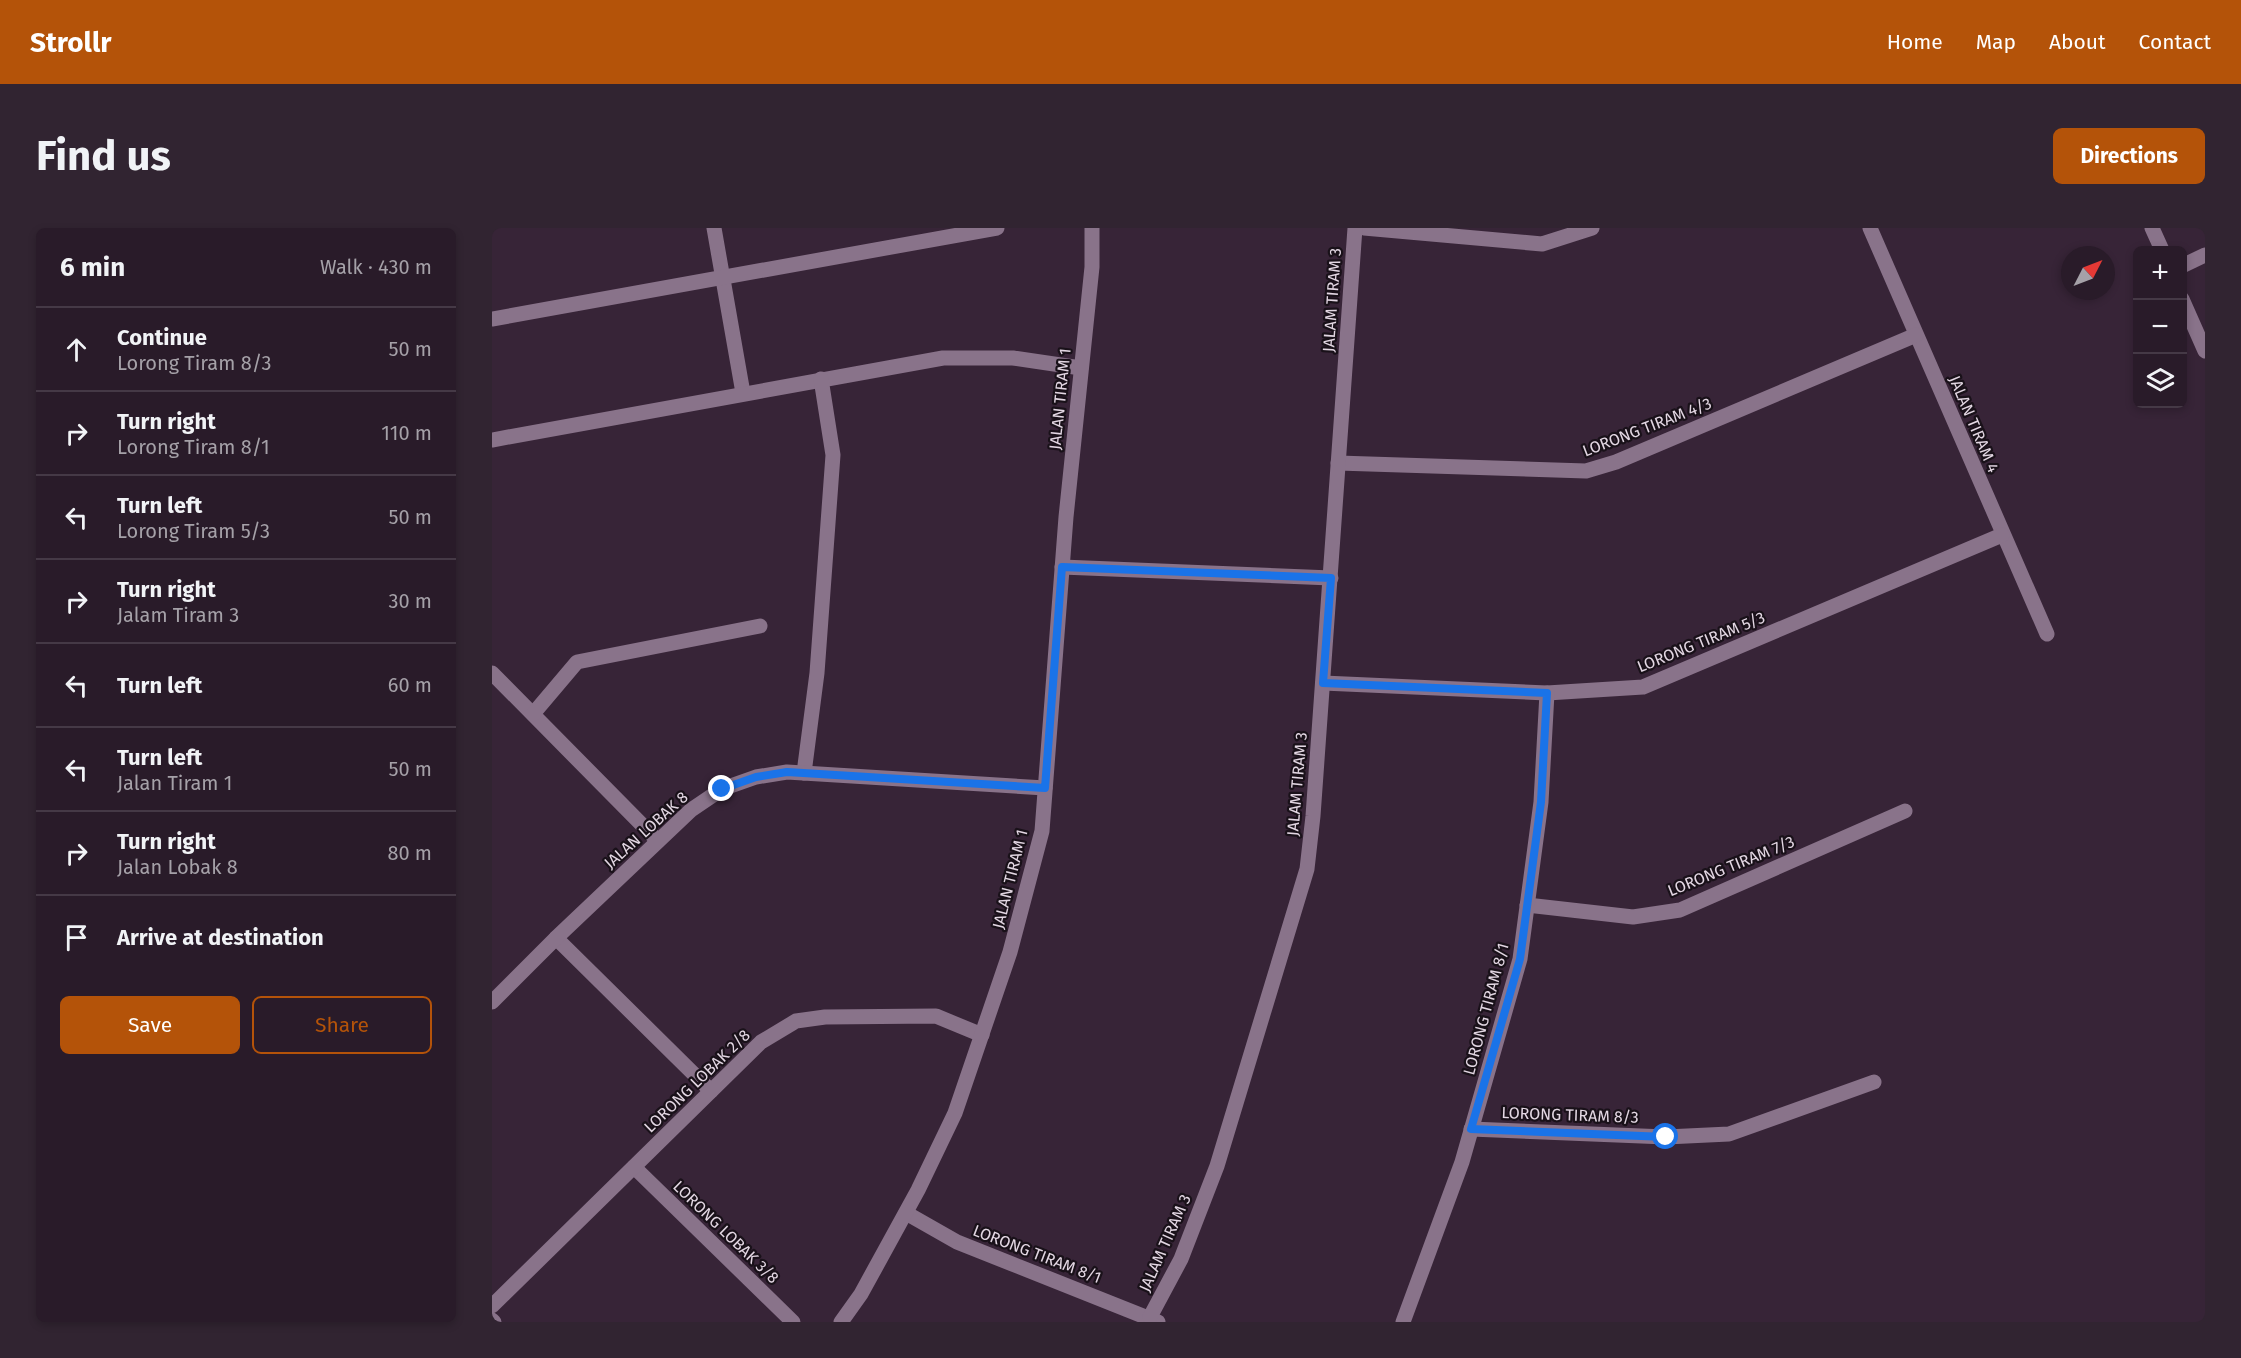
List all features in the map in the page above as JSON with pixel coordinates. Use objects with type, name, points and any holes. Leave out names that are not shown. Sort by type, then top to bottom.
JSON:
[{"type":"street","points":[[714,228],[743,393]]},
{"type":"street","points":[[492,319],[997,228]]},
{"type":"street","name":"JALAN TIRAM 1","points":[[841,1322],[861,1294],[906,1212],[955,1113],[1010,952],[1042,831],[1062,567],[1092,267],[1092,228]]},
{"type":"street","name":"JALAM TIRAM 3","points":[[1155,1319],[1217,1166],[1306,869],[1313,816],[1355,228]]},
{"type":"street","points":[[1364,228],[1542,244],[1592,228]]},
{"type":"street","name":"JALAN TIRAM 4","points":[[1870,228],[2047,634]]},
{"type":"street","points":[[2152,228],[2160,246]]},
{"type":"street","points":[[2187,264],[2205,255]]},
{"type":"street","points":[[2182,300],[2205,351]]},
{"type":"street","name":"LORONG TIRAM 4/3","points":[[1338,463],[1586,471],[1616,462],[1916,335]]},
{"type":"street","points":[[492,440],[943,358],[1012,358],[1081,368]]},
{"type":"street","points":[[804,773],[817,673],[833,455],[821,379]]},
{"type":"street","name":"LORONG TIRAM 5/3","points":[[1323,683],[1547,693],[1643,687],[2002,535]]},
{"type":"street","points":[[1062,567],[1331,578]]},
{"type":"street","points":[[533,714],[577,662],[759,626]]},
{"type":"street","points":[[492,673],[658,841]]},
{"type":"street","name":"LORONG TIRAM 8/1","points":[[1403,1322],[1462,1162],[1520,959],[1541,802],[1547,693]]},
{"type":"street","name":"JALAN LOBAK 8","points":[[492,1002],[691,810],[722,789],[756,777],[787,772],[1045,788]]},
{"type":"street","name":"LORONG TIRAM 7/3","points":[[1527,905],[1633,917],[1680,910],[1905,811]]},
{"type":"street","points":[[556,938],[711,1091]]},
{"type":"street","name":"LORONG LOBAK 2/8","points":[[492,1306],[761,1042],[796,1021],[825,1017],[936,1016],[982,1035]]},
{"type":"street","name":"LORONG TIRAM 8/3","points":[[1471,1129],[1666,1137],[1729,1134],[1874,1082]]},
{"type":"street","name":"LORONG LOBAK 3/8","points":[[634,1167],[793,1322]]},
{"type":"street","name":"LORONG TIRAM 8/1","points":[[906,1212],[957,1242],[1155,1319]]},
{"type":"route","points":[[722,789],[756,777],[787,772],[1045,788],[1062,567],[1331,578],[1323,683],[1547,693],[1541,802],[1520,959],[1471,1129],[1666,1137]]}]
